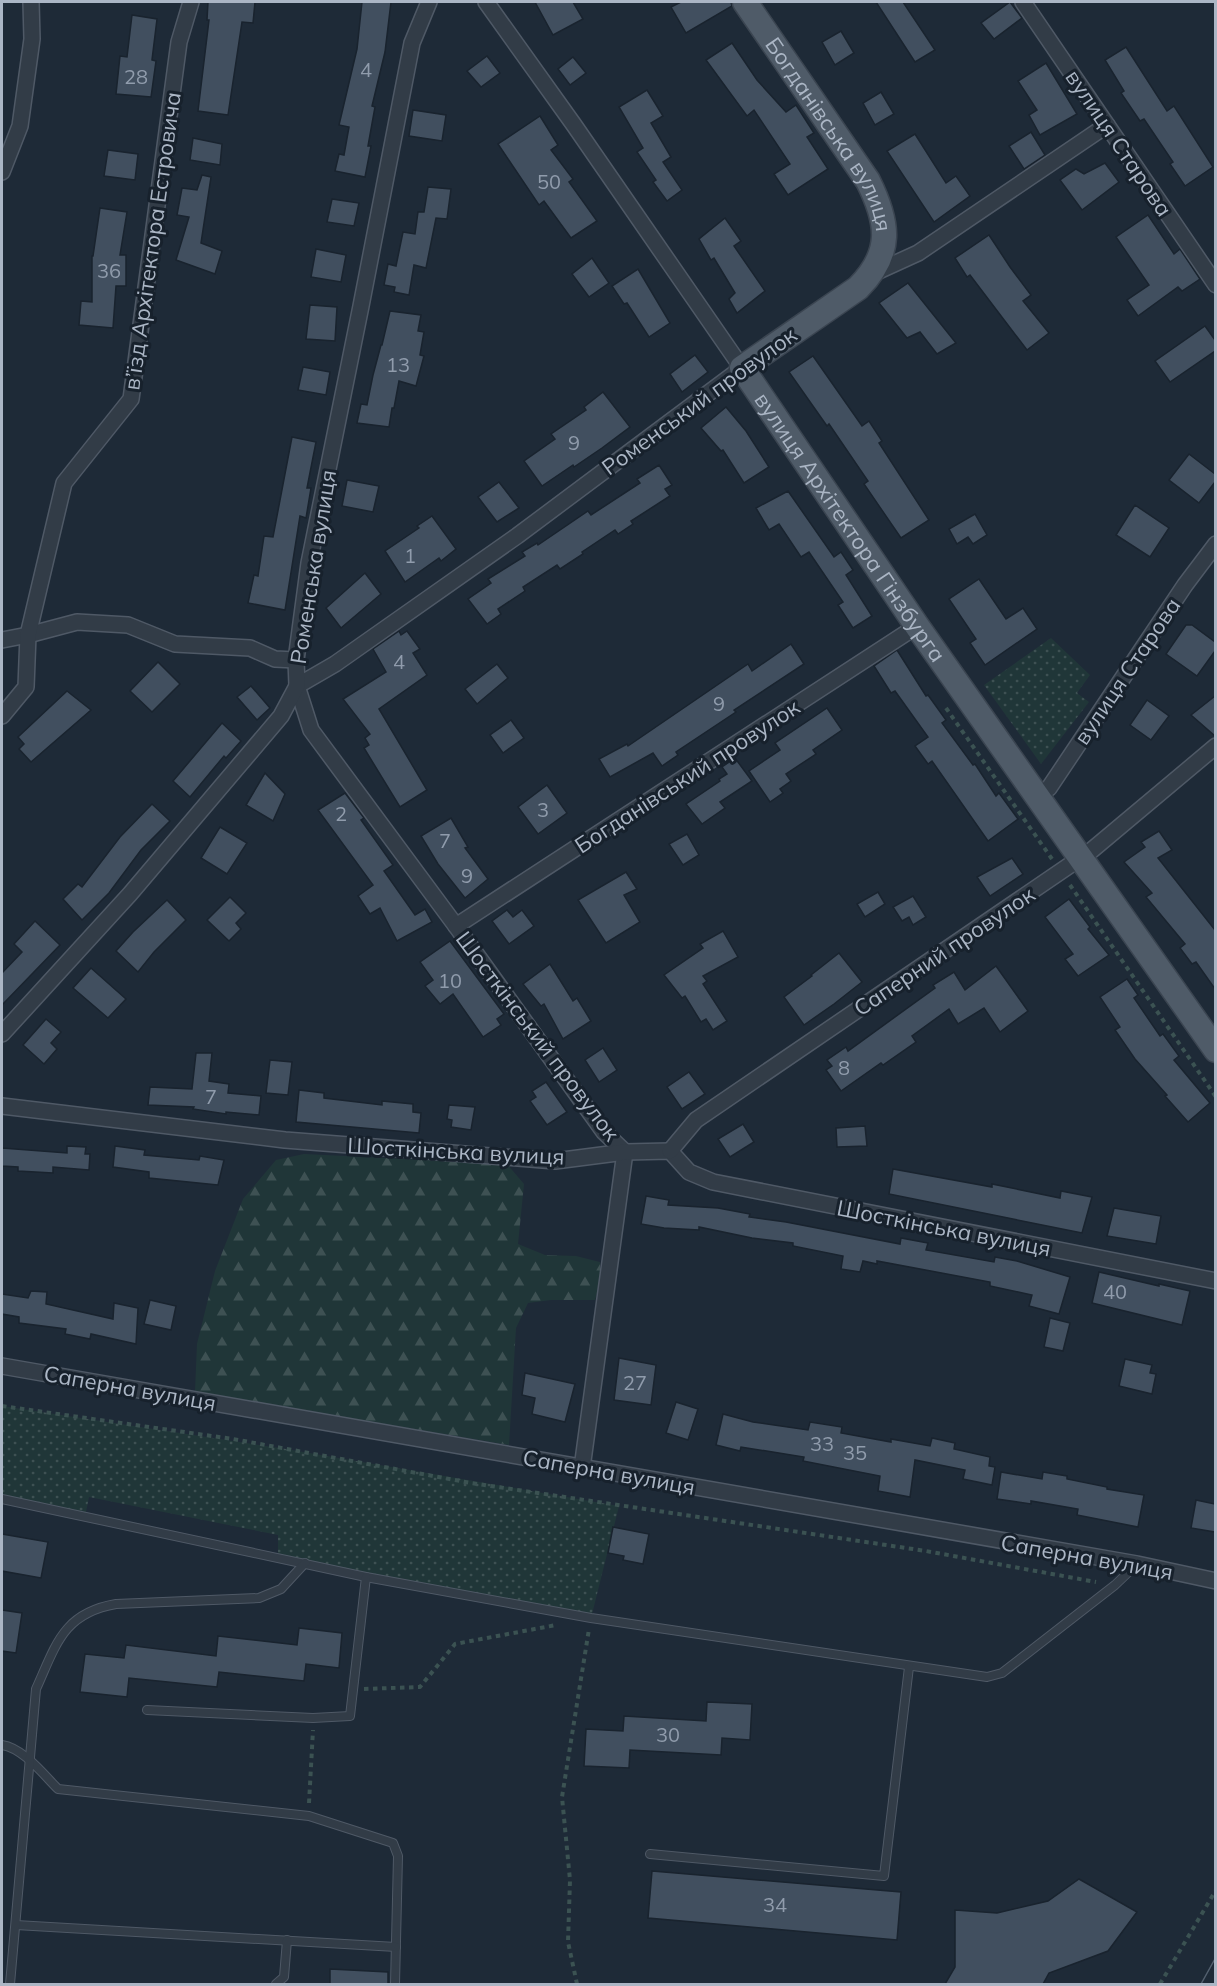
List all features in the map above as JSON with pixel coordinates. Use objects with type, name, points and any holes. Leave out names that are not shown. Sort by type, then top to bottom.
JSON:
[{"type":"main road","name":"Богданівська вулиця","points":[[745,2],[876,196],[884,232],[881,254],[872,274]]},
{"type":"main road","name":"Роменський провулок","points":[[742,368],[858,288],[872,274]]},
{"type":"main road","name":"вулиця Архітектора Гінзбурга","points":[[742,368],[917,626],[1037,796],[1070,865],[1215,1050]]},
{"type":"street","points":[[2,172],[20,126],[32,39],[31,2]]},
{"type":"street","name":"в’їзд Архітектора Естровича","points":[[2,716],[26,687],[28,635],[64,483],[131,399],[179,42],[191,2]]},
{"type":"street","name":"Роменська вулиця","points":[[2,1034],[130,894],[275,724],[297,686],[296,660],[309,562],[412,44],[429,2]]},
{"type":"street","name":"вулиця Архітектора Гінзбурга","points":[[486,2],[742,368]]},
{"type":"street","name":"вулиця Старова","points":[[1023,2],[1215,285]]},
{"type":"street","name":"Роменський провулок","points":[[872,274],[918,253],[1107,125]]},
{"type":"street","name":"Роменський провулок","points":[[297,686],[335,664],[517,536],[742,368]]},
{"type":"street","name":"вулиця Старова","points":[[1037,796],[1049,788],[1215,544]]},
{"type":"street","points":[[2,640],[77,622],[128,625],[175,644],[250,648],[275,659],[296,660]]},
{"type":"street","name":"Богданівський провулок","points":[[456,926],[917,626]]},
{"type":"street","name":"Шосткінський провулок","points":[[297,686],[311,730],[604,1132],[625,1152],[582,1468]]},
{"type":"street","name":"Саперний провулок","points":[[670,1151],[696,1120],[1097,846],[1215,746]]},
{"type":"street","name":"Шосткінська вулиця","points":[[2,1106],[285,1140],[555,1161],[625,1152],[670,1151],[689,1172],[713,1182],[1215,1281]]},
{"type":"street","name":"Саперна вулиця","points":[[2,1366],[1137,1564],[1215,1581]]},
{"type":"lane","points":[[2,1499],[366,1577],[591,1618],[987,1677],[1002,1673],[1115,1585],[1137,1564]]},
{"type":"lane","points":[[10,1984],[36,1689],[67,1628],[81,1616],[98,1607],[116,1604],[259,1598],[281,1589],[305,1563]]},
{"type":"lane","points":[[147,1710],[313,1718],[350,1716],[366,1577]]},
{"type":"lane","points":[[650,1854],[884,1876],[909,1667]]},
{"type":"lane","points":[[2,1745],[10,1746],[58,1789],[309,1816],[393,1842],[398,1856],[395,1984]]},
{"type":"lane","points":[[15,1925],[396,1947]]},
{"type":"lane","points":[[276,1984],[284,1977],[287,1940]]},
{"type":"path","points":[[945,707],[1070,865],[1215,1097]]},
{"type":"path","points":[[2,1406],[234,1439],[471,1483],[926,1551],[1115,1585]]},
{"type":"path","points":[[577,1984],[568,1942],[570,1880],[562,1797],[591,1618]]},
{"type":"path","points":[[354,1690],[420,1688],[455,1644],[558,1625]]},
{"type":"path","points":[[309,1816],[313,1718]]},
{"type":"path","points":[[1160,1984],[1215,1890]]},
{"type":"green space","points":[[1051,638],[1090,675],[1077,693],[1089,702],[1041,764],[984,685]]},
{"type":"green space","points":[[304,1154],[507,1164],[524,1184],[518,1244],[545,1255],[576,1256],[600,1262],[600,1283],[595,1300],[551,1300],[528,1303],[516,1328],[509,1445],[195,1392],[197,1344],[215,1271],[243,1199],[276,1160]]},
{"type":"green space","points":[[2,1406],[286,1449],[619,1506],[591,1618],[278,1557],[278,1535],[89,1497],[85,1517],[2,1499]]},
{"type":"building","points":[[208,2],[255,2],[253,23],[242,22],[228,115],[198,111],[209,20],[207,20]]},
{"type":"building","points":[[362,2],[391,2],[385,52],[372,106],[375,107],[365,177],[335,171],[339,154],[344,155],[349,127],[339,125],[357,49]]},
{"type":"building","points":[[535,2],[573,2],[583,19],[553,35]]},
{"type":"building","points":[[681,2],[731,2],[732,6],[686,33],[671,7]]},
{"type":"building","points":[[876,2],[903,2],[935,50],[915,62]]},
{"type":"building","points":[[1010,2],[1022,18],[994,39],[981,23]]},
{"type":"building","points":[[132,15],[157,19],[152,60],[156,61],[151,97],[116,94],[120,56],[127,57]]},
{"type":"building","points":[[841,31],[854,53],[835,65],[822,42]]},
{"type":"building","points":[[732,43],[757,80],[786,112],[796,105],[814,133],[807,137],[828,169],[788,195],[774,174],[790,164],[754,110],[747,116],[706,60]]},
{"type":"building","points":[[1126,47],[1167,111],[1174,106],[1213,167],[1185,186],[1170,164],[1173,162],[1144,119],[1140,121],[1121,93],[1124,91],[1105,60]]},
{"type":"building","points":[[487,56],[500,73],[481,87],[467,71]]},
{"type":"building","points":[[573,57],[586,73],[570,85],[558,69]]},
{"type":"building","points":[[1046,63],[1077,114],[1040,135],[1029,115],[1037,110],[1018,81]]},
{"type":"building","points":[[647,90],[663,116],[651,123],[671,157],[663,162],[682,190],[667,201],[653,182],[656,180],[637,152],[643,148],[619,107]]},
{"type":"building","points":[[881,92],[894,114],[875,125],[863,103]]},
{"type":"building","points":[[413,110],[446,115],[442,141],[409,136]]},
{"type":"building","points":[[540,116],[558,145],[551,150],[573,179],[569,182],[597,221],[571,238],[544,201],[539,205],[498,144]]},
{"type":"building","points":[[1031,132],[1045,155],[1024,169],[1009,146]]},
{"type":"building","points":[[915,134],[946,183],[956,176],[970,196],[934,222],[887,151]]},
{"type":"building","points":[[193,138],[222,144],[220,165],[190,160]]},
{"type":"building","points":[[108,150],[138,154],[135,180],[104,176]]},
{"type":"building","points":[[1105,163],[1119,182],[1082,210],[1060,180],[1076,169],[1084,174]]},
{"type":"building","points":[[202,175],[211,177],[201,243],[222,251],[215,274],[176,260],[189,217],[177,215],[182,188],[197,190]]},
{"type":"building","points":[[428,187],[451,189],[447,219],[436,218],[426,268],[414,265],[409,295],[394,292],[395,287],[384,285],[388,264],[396,266],[403,232],[415,234],[418,212],[424,212]]},
{"type":"building","points":[[332,199],[359,203],[354,226],[327,222]]},
{"type":"building","points":[[100,208],[127,212],[120,255],[126,255],[126,286],[116,286],[113,328],[79,325],[81,301],[92,302],[92,256]]},
{"type":"building","points":[[1148,215],[1174,254],[1180,249],[1200,279],[1182,291],[1178,287],[1138,316],[1127,300],[1149,285],[1116,237]]},
{"type":"building","points":[[725,218],[741,241],[734,246],[765,291],[737,313],[729,299],[735,293],[714,258],[711,260],[699,239]]},
{"type":"building","points":[[989,235],[1031,295],[1023,301],[1049,333],[1027,350],[970,275],[967,277],[955,258]]},
{"type":"building","points":[[316,249],[346,255],[341,282],[311,277]]},
{"type":"building","points":[[592,258],[609,283],[589,297],[572,274]]},
{"type":"building","points":[[638,269],[670,323],[649,337],[627,303],[624,304],[612,286]]},
{"type":"building","points":[[908,283],[956,343],[937,354],[920,332],[907,338],[879,303]]},
{"type":"building","points":[[310,305],[337,307],[335,341],[306,339]]},
{"type":"building","points":[[390,311],[421,315],[418,331],[424,332],[420,355],[424,356],[416,386],[399,381],[389,427],[357,423],[361,404],[367,405]]},
{"type":"building","points":[[1205,326],[1215,340],[1215,351],[1170,382],[1155,361]]},
{"type":"building","points":[[695,355],[708,372],[682,392],[670,374]]},
{"type":"building","points":[[813,356],[862,426],[869,421],[882,441],[879,443],[929,520],[901,538],[864,484],[868,481],[829,424],[827,426],[789,372]]},
{"type":"building","points":[[303,367],[330,372],[326,395],[298,390]]},
{"type":"building","points":[[603,392],[630,427],[574,467],[573,465],[542,486],[524,461],[555,439],[551,434],[586,410],[584,407]]},
{"type":"building","points":[[726,407],[746,431],[769,467],[744,483],[723,450],[721,451],[701,428]]},
{"type":"building","points":[[292,437],[316,442],[307,488],[311,488],[306,518],[300,516],[285,610],[248,603],[254,575],[258,576],[264,536],[273,537]]},
{"type":"building","points":[[1189,454],[1215,474],[1215,482],[1199,503],[1169,480]]},
{"type":"building","points":[[659,465],[672,485],[665,489],[670,496],[631,521],[633,524],[618,534],[615,530],[560,569],[557,565],[523,587],[525,591],[498,609],[501,614],[487,624],[468,599],[491,583],[488,579],[525,556],[522,552],[537,543],[538,545],[588,511],[591,515],[640,483],[637,479]]},
{"type":"building","points":[[347,480],[379,486],[373,512],[342,506]]},
{"type":"building","points":[[499,482],[519,508],[497,522],[478,497]]},
{"type":"building","points":[[788,491],[834,557],[841,552],[853,570],[846,575],[872,616],[853,628],[838,605],[843,602],[809,552],[801,557],[779,524],[769,530],[756,508]]},
{"type":"building","points":[[1135,505],[1169,528],[1150,557],[1116,535]]},
{"type":"building","points":[[975,514],[987,535],[973,544],[968,537],[957,544],[949,529]]},
{"type":"building","points":[[432,516],[456,549],[441,561],[439,558],[405,582],[385,551],[419,528],[417,526]]},
{"type":"building","points":[[365,573],[381,594],[341,628],[326,608]]},
{"type":"building","points":[[979,579],[1006,619],[1023,608],[1037,629],[985,665],[970,643],[976,639],[949,599]]},
{"type":"building","points":[[1186,625],[1192,625],[1215,642],[1215,651],[1197,676],[1166,654]]},
{"type":"building","points":[[399,631],[401,635],[407,631],[420,649],[413,653],[427,675],[379,709],[427,790],[400,807],[364,748],[369,745],[365,738],[370,734],[343,699],[386,672],[373,649]]},
{"type":"building","points":[[791,644],[804,664],[734,710],[736,712],[676,752],[678,755],[662,766],[653,753],[610,777],[599,759],[627,744],[628,746],[748,664],[752,671]]},
{"type":"building","points":[[897,650],[926,696],[928,695],[946,720],[942,723],[973,765],[975,764],[996,796],[999,793],[1018,819],[988,841],[932,761],[928,764],[915,746],[928,737],[895,691],[891,693],[874,666]]},
{"type":"building","points":[[158,662],[180,684],[152,712],[130,691]]},
{"type":"building","points":[[497,664],[508,678],[477,704],[465,689]]},
{"type":"building","points":[[251,686],[270,708],[257,720],[237,697]]},
{"type":"building","points":[[67,691],[91,710],[31,762],[19,749],[24,744],[18,737]]},
{"type":"building","points":[[1215,696],[1215,736],[1191,715]]},
{"type":"building","points":[[1147,700],[1169,716],[1151,740],[1130,725]]},
{"type":"building","points":[[827,708],[842,730],[813,750],[816,754],[786,774],[791,781],[780,789],[783,793],[770,802],[749,771],[780,750],[775,743]]},
{"type":"building","points":[[511,720],[524,738],[503,753],[490,735]]},
{"type":"building","points":[[222,723],[241,741],[226,758],[224,756],[190,797],[173,781]]},
{"type":"building","points":[[735,758],[752,781],[720,802],[725,808],[702,824],[686,804],[720,781],[719,779],[727,774],[722,767]]},
{"type":"building","points":[[265,773],[285,794],[273,821],[246,805]]},
{"type":"building","points":[[547,785],[567,813],[538,834],[518,807]]},
{"type":"building","points":[[345,793],[364,818],[361,820],[393,865],[384,871],[415,915],[425,909],[432,922],[397,941],[380,908],[370,914],[358,896],[373,885],[318,810]]},
{"type":"building","points":[[152,804],[170,821],[141,850],[109,893],[82,920],[63,899],[78,884],[82,887],[120,837]]},
{"type":"building","points":[[451,818],[468,847],[465,848],[488,879],[465,898],[438,864],[421,836]]},
{"type":"building","points":[[220,827],[247,843],[227,874],[201,858]]},
{"type":"building","points":[[1159,831],[1172,850],[1158,858],[1215,930],[1215,989],[1196,962],[1192,964],[1180,948],[1185,944],[1146,897],[1152,893],[1124,862],[1145,847],[1141,842]]},
{"type":"building","points":[[687,834],[699,855],[683,865],[669,844]]},
{"type":"building","points":[[1012,858],[1023,874],[990,896],[977,877]]},
{"type":"building","points":[[626,872],[637,889],[624,895],[640,922],[606,943],[578,900]]},
{"type":"building","points":[[878,892],[885,904],[865,917],[857,904]]},
{"type":"building","points":[[913,896],[926,917],[913,925],[909,917],[902,921],[893,907]]},
{"type":"building","points":[[230,897],[246,913],[236,923],[241,929],[229,941],[207,920]]},
{"type":"building","points":[[1069,899],[1090,927],[1088,929],[1109,955],[1078,976],[1065,959],[1073,954],[1045,917]]},
{"type":"building","points":[[167,900],[186,920],[154,952],[138,972],[116,951]]},
{"type":"building","points":[[507,910],[513,917],[522,910],[534,926],[509,944],[492,921]]},
{"type":"building","points":[[35,921],[60,945],[2,1005],[2,973],[22,952],[14,944]]},
{"type":"building","points":[[723,931],[738,957],[703,976],[707,981],[703,984],[727,1021],[713,1030],[706,1019],[701,1022],[685,996],[682,998],[664,975],[703,948],[700,944]]},
{"type":"building","points":[[450,941],[504,1014],[497,1019],[501,1025],[483,1037],[453,994],[440,1004],[425,986],[433,980],[420,962]]},
{"type":"building","points":[[839,953],[862,982],[804,1025],[784,997]]},
{"type":"building","points":[[550,964],[573,1001],[577,998],[591,1021],[563,1039],[544,1004],[541,1006],[523,984]]},
{"type":"building","points":[[996,966],[1028,1011],[1000,1032],[984,1008],[958,1024],[949,1009],[912,1036],[916,1042],[841,1091],[826,1070],[832,1066],[827,1060],[846,1047],[848,1051],[935,988],[933,985],[954,972],[965,990]]},
{"type":"building","points":[[91,968],[126,999],[108,1018],[73,988]]},
{"type":"building","points":[[1127,979],[1138,995],[1134,998],[1160,1036],[1163,1034],[1179,1056],[1174,1060],[1210,1103],[1188,1122],[1135,1059],[1115,1030],[1120,1027],[1100,997]]},
{"type":"building","points":[[46,1019],[61,1032],[51,1043],[57,1049],[44,1064],[23,1045]]},
{"type":"building","points":[[603,1048],[617,1070],[599,1082],[585,1060]]},
{"type":"building","points":[[196,1053],[212,1053],[209,1081],[229,1084],[228,1093],[261,1096],[259,1115],[226,1112],[226,1114],[193,1109],[194,1107],[148,1105],[150,1087],[192,1089]]},
{"type":"building","points":[[270,1060],[292,1062],[288,1095],[266,1093]]},
{"type":"building","points":[[689,1072],[705,1094],[682,1109],[667,1087]]},
{"type":"building","points":[[546,1082],[567,1112],[547,1125],[530,1101],[536,1097],[532,1091]]},
{"type":"building","points":[[299,1090],[324,1093],[324,1098],[382,1105],[382,1101],[413,1104],[413,1112],[421,1113],[419,1133],[296,1122]]},
{"type":"building","points":[[449,1105],[475,1107],[471,1130],[451,1127],[452,1120],[447,1119]]},
{"type":"building","points":[[743,1124],[754,1142],[730,1157],[718,1139]]},
{"type":"building","points":[[865,1126],[867,1146],[837,1147],[836,1128]]},
{"type":"building","points":[[67,1146],[86,1147],[85,1154],[90,1154],[89,1170],[53,1167],[53,1173],[18,1171],[18,1167],[2,1166],[2,1148],[67,1153]]},
{"type":"building","points":[[115,1146],[145,1150],[144,1155],[199,1160],[200,1156],[224,1160],[218,1185],[149,1178],[149,1172],[113,1167]]},
{"type":"building","points":[[893,1169],[992,1187],[992,1184],[1060,1198],[1061,1191],[1092,1197],[1082,1233],[889,1194]]},
{"type":"building","points":[[646,1196],[669,1200],[668,1205],[718,1208],[750,1214],[749,1217],[900,1244],[901,1238],[928,1243],[926,1250],[994,1262],[995,1257],[1017,1261],[1070,1277],[1059,1314],[1029,1306],[1032,1295],[990,1286],[990,1282],[877,1261],[877,1264],[863,1261],[860,1272],[841,1269],[843,1256],[793,1246],[793,1243],[752,1238],[699,1227],[699,1230],[641,1224]]},
{"type":"building","points":[[1114,1208],[1161,1216],[1156,1244],[1107,1236]]},
{"type":"building","points":[[1099,1272],[1190,1291],[1182,1325],[1092,1303]]},
{"type":"building","points":[[31,1291],[47,1292],[46,1304],[113,1319],[114,1303],[138,1308],[136,1344],[91,1334],[90,1339],[65,1334],[66,1329],[19,1323],[19,1317],[2,1314],[2,1294],[28,1298]]},
{"type":"building","points":[[150,1300],[176,1306],[171,1330],[144,1324]]},
{"type":"building","points":[[1050,1318],[1070,1323],[1063,1351],[1044,1347]]},
{"type":"building","points":[[619,1358],[656,1365],[651,1405],[614,1400]]},
{"type":"building","points":[[1125,1359],[1152,1365],[1150,1373],[1156,1374],[1152,1394],[1119,1386]]},
{"type":"building","points":[[525,1373],[575,1384],[565,1422],[532,1414],[535,1398],[522,1395]]},
{"type":"building","points":[[676,1402],[698,1409],[688,1440],[666,1433]]},
{"type":"building","points":[[723,1414],[753,1422],[808,1430],[810,1422],[842,1427],[841,1433],[891,1442],[891,1439],[930,1446],[932,1438],[955,1443],[954,1449],[990,1457],[989,1466],[995,1467],[992,1485],[963,1479],[965,1470],[915,1460],[910,1497],[878,1491],[880,1476],[803,1461],[804,1457],[741,1447],[740,1451],[716,1445]]},
{"type":"building","points":[[1001,1472],[1042,1479],[1043,1472],[1067,1476],[1067,1479],[1107,1487],[1107,1489],[1144,1495],[1138,1527],[1077,1515],[1078,1509],[1031,1501],[1031,1504],[997,1499]]},
{"type":"building","points":[[1196,1500],[1215,1504],[1215,1532],[1191,1528]]},
{"type":"building","points":[[613,1527],[649,1534],[643,1564],[623,1560],[624,1556],[608,1553]]},
{"type":"building","points":[[2,1534],[48,1542],[41,1578],[2,1571]]},
{"type":"building","points":[[2,1610],[22,1613],[16,1653],[2,1651]]},
{"type":"building","points":[[299,1628],[342,1633],[339,1668],[306,1664],[304,1681],[219,1672],[217,1687],[129,1678],[127,1697],[80,1692],[85,1654],[124,1658],[126,1645],[216,1656],[218,1636],[297,1645]]},
{"type":"building","points":[[707,1702],[752,1704],[750,1740],[722,1738],[721,1755],[630,1750],[629,1768],[584,1766],[586,1729],[623,1731],[624,1716],[706,1721]]},
{"type":"building","points":[[652,1871],[901,1892],[897,1940],[648,1918]]},
{"type":"building","points":[[1079,1879],[1137,1912],[1108,1951],[1049,1973],[1043,1984],[945,1984],[955,1967],[955,1910],[997,1913],[1048,1901]]},
{"type":"building","points":[[330,1969],[388,1972],[388,1984],[330,1984]]},
{"type":"tram line","points":[[1201,1984],[1216,1957]]}]
